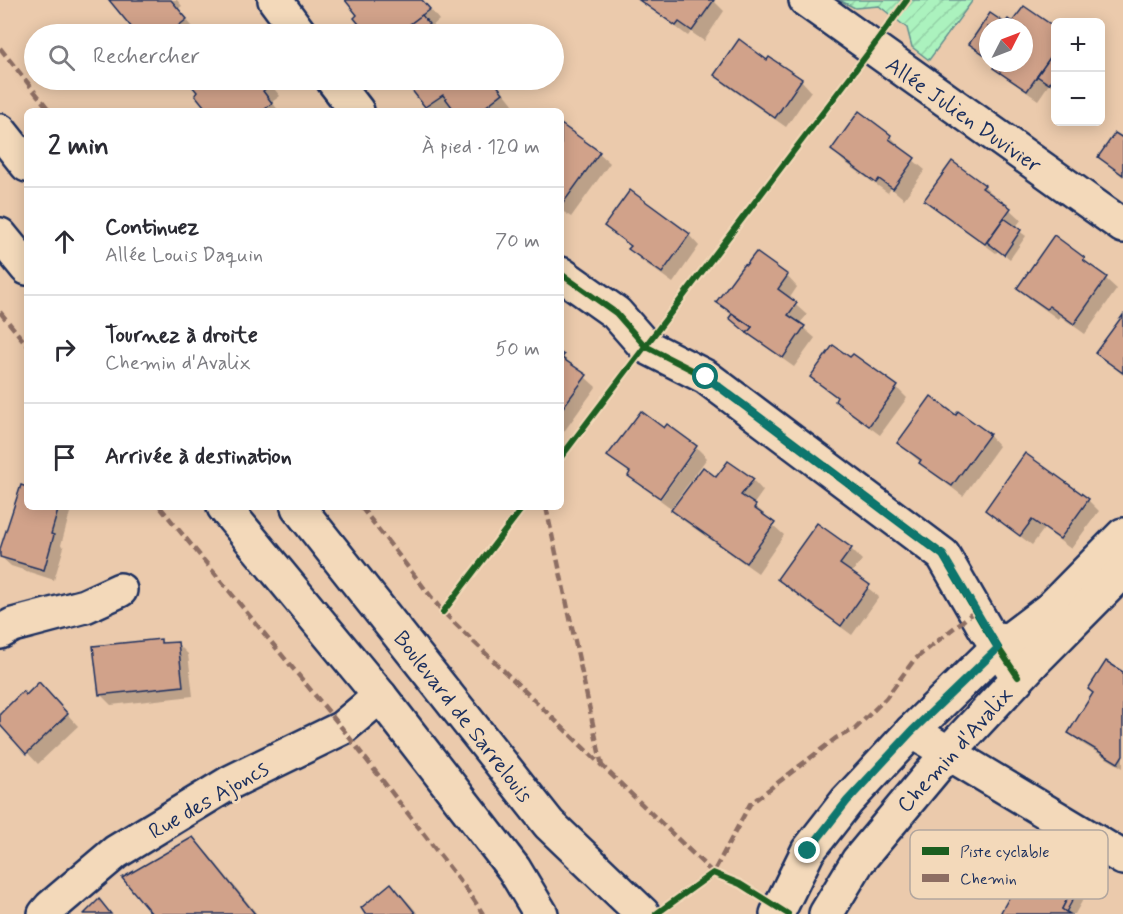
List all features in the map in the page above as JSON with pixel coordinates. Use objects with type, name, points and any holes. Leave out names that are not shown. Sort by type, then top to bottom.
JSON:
[{"type":"street","points":[[274,0],[292,24]]},
{"type":"street","name":"Allée Julien Duvivier","points":[[806,0],[1123,226]]},
{"type":"street","points":[[341,90],[355,108]]},
{"type":"street","points":[[0,131],[24,161]]},
{"type":"street","points":[[0,235],[24,264]]},
{"type":"street","points":[[564,276],[616,313],[645,346],[706,377],[943,555],[998,648],[1018,677]]},
{"type":"street","points":[[226,510],[380,696],[514,869],[542,914]]},
{"type":"street","name":"Boulevard de Sarrelouis","points":[[300,510],[549,824],[643,914]]},
{"type":"street","name":"Chemin d'Avalix","points":[[766,904],[847,801],[912,731],[998,648],[1050,609],[1123,535]]},
{"type":"street","name":"Chemin d'Avalix","points":[[826,914],[858,861],[948,753],[1018,677],[1123,571]]},
{"type":"street","points":[[0,632],[13,625],[85,606],[120,590]]},
{"type":"street","name":"Rue des Ajoncs","points":[[45,914],[116,852],[231,782],[342,728],[380,696]]},
{"type":"street","points":[[912,731],[1076,830]]},
{"type":"street","points":[[1108,849],[1123,858]]},
{"type":"path","points":[[682,897],[713,873],[740,884],[766,904]]},
{"type":"green space","points":[[839,0],[973,0],[929,60],[912,47],[907,28],[879,6],[855,8]]},
{"type":"building","points":[[109,0],[171,0],[187,19],[181,24],[129,24]]},
{"type":"building","points":[[345,0],[422,0],[430,9],[410,24],[359,24],[354,18],[357,15]]},
{"type":"building","points":[[639,0],[714,0],[692,31],[679,22],[676,26]]},
{"type":"building","points":[[1024,6],[1051,25],[1051,56],[1027,91],[999,72],[1033,72],[1033,18],[1015,18]]},
{"type":"building","points":[[990,13],[998,18],[987,18]]},
{"type":"building","points":[[422,15],[429,24],[410,24]]},
{"type":"building","points":[[979,29],[979,51],[969,44]]},
{"type":"building","points":[[739,39],[767,60],[769,57],[802,79],[775,118],[714,75]]},
{"type":"building","points":[[1051,56],[1051,81],[1049,84],[1037,76]]},
{"type":"building","points":[[195,90],[264,90],[272,103],[266,108],[206,108],[195,95]]},
{"type":"building","points":[[412,90],[501,90],[503,93],[484,108],[453,108],[443,95],[425,107]]},
{"type":"building","points":[[859,111],[891,135],[889,139],[915,158],[893,189],[879,179],[876,183],[831,150]]},
{"type":"building","points":[[564,126],[600,152],[564,202]]},
{"type":"building","points":[[1115,133],[1123,138],[1123,175],[1098,157]]},
{"type":"building","points":[[952,161],[985,185],[982,188],[1011,208],[985,244],[924,200]]},
{"type":"building","points":[[630,190],[690,234],[662,273],[628,249],[631,246],[604,226]]},
{"type":"building","points":[[1004,218],[1021,230],[1004,255],[987,242]]},
{"type":"building","points":[[1054,235],[1107,277],[1074,324],[1049,306],[1047,309],[1017,288]]},
{"type":"building","points":[[756,252],[788,275],[778,289],[797,303],[788,315],[805,326],[783,358],[747,333],[752,327],[716,302],[744,264],[746,265]]},
{"type":"building","points":[[732,314],[752,327],[747,333],[729,318]]},
{"type":"building","points":[[1123,315],[1123,373],[1095,353]]},
{"type":"building","points":[[833,345],[850,357],[853,354],[898,386],[869,426],[835,401],[837,397],[810,377]]},
{"type":"building","points":[[564,359],[587,375],[564,406]]},
{"type":"building","points":[[931,396],[956,415],[958,411],[990,434],[952,486],[919,463],[921,460],[897,443]]},
{"type":"building","points":[[641,411],[664,428],[667,424],[697,446],[660,498],[628,476],[630,472],[607,456]]},
{"type":"building","points":[[1025,453],[1089,499],[1060,539],[1032,520],[1020,536],[985,510]]},
{"type":"building","points":[[728,461],[754,479],[741,495],[756,505],[754,508],[775,523],[746,563],[671,510],[703,467],[716,477]]},
{"type":"building","points":[[21,485],[24,486],[24,510],[58,510],[44,570],[0,557],[0,549]]},
{"type":"building","points":[[817,523],[852,548],[840,564],[870,585],[841,626],[777,579]]},
{"type":"building","points":[[161,639],[161,643],[178,642],[183,686],[99,695],[93,646]]},
{"type":"building","points":[[1106,661],[1123,672],[1123,755],[1118,763],[1068,733],[1093,693],[1088,689]]},
{"type":"building","points":[[39,682],[68,714],[26,754],[0,725],[0,714],[23,691],[26,695]]},
{"type":"building","points":[[193,837],[255,914],[152,914],[122,878]]},
{"type":"building","points":[[391,883],[416,914],[365,914],[361,908]]},
{"type":"building","points":[[99,899],[111,914],[84,914]]},
{"type":"building","points":[[1008,899],[1067,899],[1062,909],[1070,914],[1004,914],[1001,912]]},
{"type":"building","points":[[1067,899],[1073,899],[1066,912],[1062,909]]},
{"type":"marked path","points":[[0,48],[24,78]]},
{"type":"marked path","points":[[33,90],[48,108]]},
{"type":"marked path","points":[[0,312],[24,341]]},
{"type":"marked path","points":[[162,510],[342,728],[483,914]]},
{"type":"marked path","points":[[363,510],[443,612],[713,873],[750,804],[836,738],[855,729],[886,698],[914,660],[975,611]]},
{"type":"marked path","points":[[547,510],[602,766]]},
{"type":"cycle path","points":[[564,453],[907,0]]},
{"type":"cycle path","points":[[564,276],[616,313],[645,346],[706,377],[943,555],[985,628],[1018,677]]},
{"type":"cycle path","points":[[443,612],[521,510]]},
{"type":"cycle path","points":[[656,914],[713,873],[740,884],[788,914]]},
{"type":"route","points":[[706,377],[943,555],[998,648],[912,731],[847,801],[808,851]]}]
